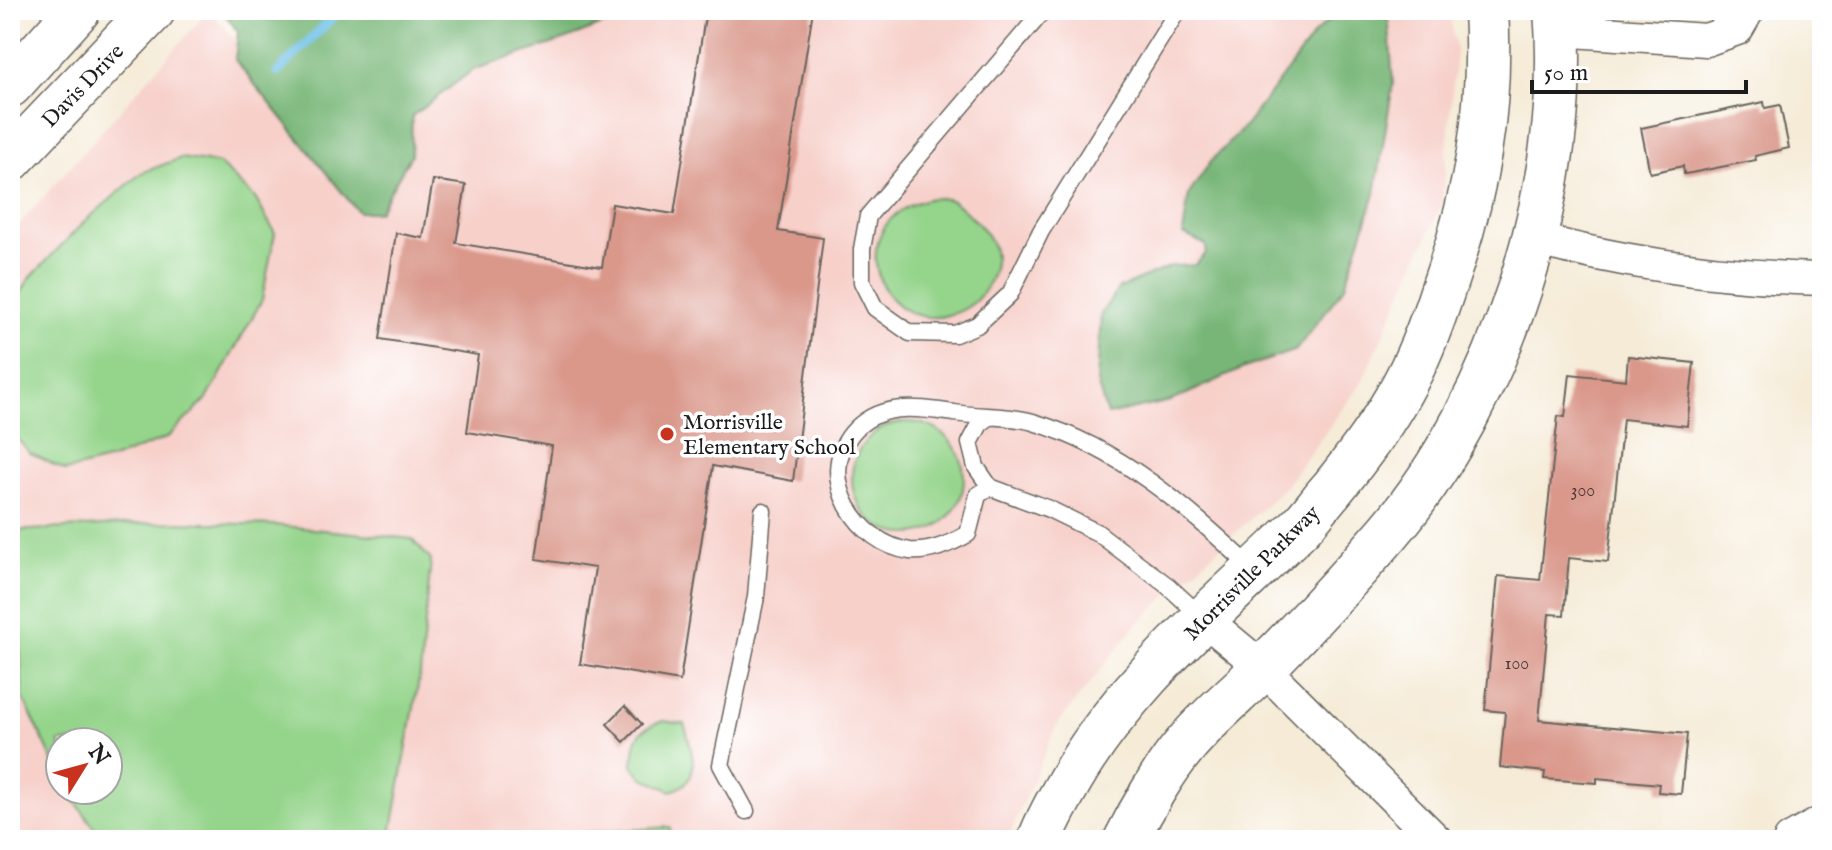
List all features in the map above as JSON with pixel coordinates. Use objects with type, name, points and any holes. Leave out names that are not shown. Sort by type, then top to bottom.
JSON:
[{"type":"main road","points":[[10,85],[78,10]]},
{"type":"main road","name":"Davis Drive","points":[[10,160],[153,10]]},
{"type":"main road","name":"Morrisville Parkway","points":[[1040,840],[1066,787],[1100,732],[1132,690],[1300,527],[1369,443],[1402,388],[1433,319],[1474,188],[1488,80],[1486,10]]},
{"type":"main road","points":[[1126,840],[1185,744],[1263,668],[1389,532],[1429,477],[1468,411],[1501,340],[1535,239],[1557,99],[1557,20]]},
{"type":"street","points":[[1557,20],[1706,40],[1737,29],[1748,10]]},
{"type":"street","points":[[1535,239],[1651,264],[1767,278],[1822,279]]},
{"type":"street","points":[[1204,619],[1263,668],[1436,840]]},
{"type":"street","points":[[1790,840],[1822,822]]},
{"type":"lane","points":[[1044,10],[868,216],[862,249],[862,282],[875,308],[910,333],[955,334],[977,325],[1010,294],[1041,231],[1178,10]]},
{"type":"lane","points":[[990,487],[978,495],[968,534],[937,547],[911,551],[881,541],[863,530],[840,491],[838,466],[851,434],[866,419],[886,410],[911,407],[1032,421],[1120,461],[1172,496],[1254,571]]},
{"type":"lane","points":[[988,418],[980,424],[970,443],[976,467],[990,487],[1049,509],[1098,533],[1168,586],[1204,619]]},
{"type":"lane","points":[[746,811],[721,765],[756,597],[763,511]]},
{"type":"shaded area","name":"Morrisville Elementary School","points":[[209,10],[293,106],[394,10],[1449,10],[1456,51],[1442,204],[1362,382],[1286,486],[1137,624],[1057,725],[1007,840],[11,840],[10,235]]},
{"type":"green space","points":[[222,10],[639,10],[567,39],[473,70],[412,116],[411,155],[378,212],[358,212],[235,60],[238,32]]},
{"type":"green space","points":[[1340,10],[1388,10],[1393,84],[1375,194],[1345,286],[1296,350],[1244,368],[1171,401],[1107,415],[1097,383],[1101,313],[1119,288],[1171,266],[1195,265],[1206,254],[1206,245],[1183,234],[1189,194],[1211,161],[1246,125],[1316,32]]},
{"type":"green space","points":[[181,158],[219,164],[255,198],[275,233],[262,300],[207,399],[167,438],[115,458],[66,471],[30,453],[10,431],[10,311],[29,279],[84,222],[141,173]]},
{"type":"green space","points":[[932,198],[950,200],[965,211],[990,240],[995,258],[991,278],[975,302],[952,314],[926,317],[904,309],[888,293],[878,273],[876,250],[884,228],[902,210]]},
{"type":"green space","points":[[908,422],[929,427],[947,439],[959,457],[964,478],[959,499],[947,517],[929,529],[908,534],[887,529],[869,517],[857,499],[852,478],[857,457],[869,439],[887,427]]},
{"type":"green space","points":[[174,522],[274,525],[412,539],[431,560],[420,674],[390,840],[104,840],[78,806],[124,806],[124,726],[44,726],[44,742],[23,698],[13,531]]},
{"type":"green space","points":[[663,721],[684,724],[692,754],[692,772],[688,780],[671,791],[642,777],[633,765],[638,736]]},
{"type":"green space","points":[[670,827],[671,840],[483,840]]},
{"type":"building","points":[[706,10],[813,10],[778,231],[823,238],[793,481],[713,466],[680,681],[580,664],[595,568],[536,559],[552,446],[467,432],[478,355],[380,339],[396,233],[423,238],[433,180],[466,185],[456,243],[602,267],[612,204],[674,214]]},
{"type":"building","points":[[1764,102],[1765,108],[1780,105],[1789,148],[1755,156],[1756,160],[1691,173],[1684,174],[1683,166],[1650,173],[1641,128]]},
{"type":"building","points":[[1628,356],[1694,363],[1687,426],[1623,419],[1608,562],[1569,558],[1564,615],[1549,614],[1539,720],[1687,734],[1681,794],[1658,792],[1659,784],[1597,778],[1597,783],[1544,779],[1545,772],[1500,767],[1505,712],[1485,710],[1498,576],[1540,580],[1558,416],[1565,417],[1570,374],[1626,380]]},
{"type":"building","points":[[625,706],[642,724],[624,742],[607,724]]},
{"type":"waterway","points":[[278,72],[340,10]]},
{"type":"place","name":"Morrisville Elementary School","points":[[667,434]]}]
